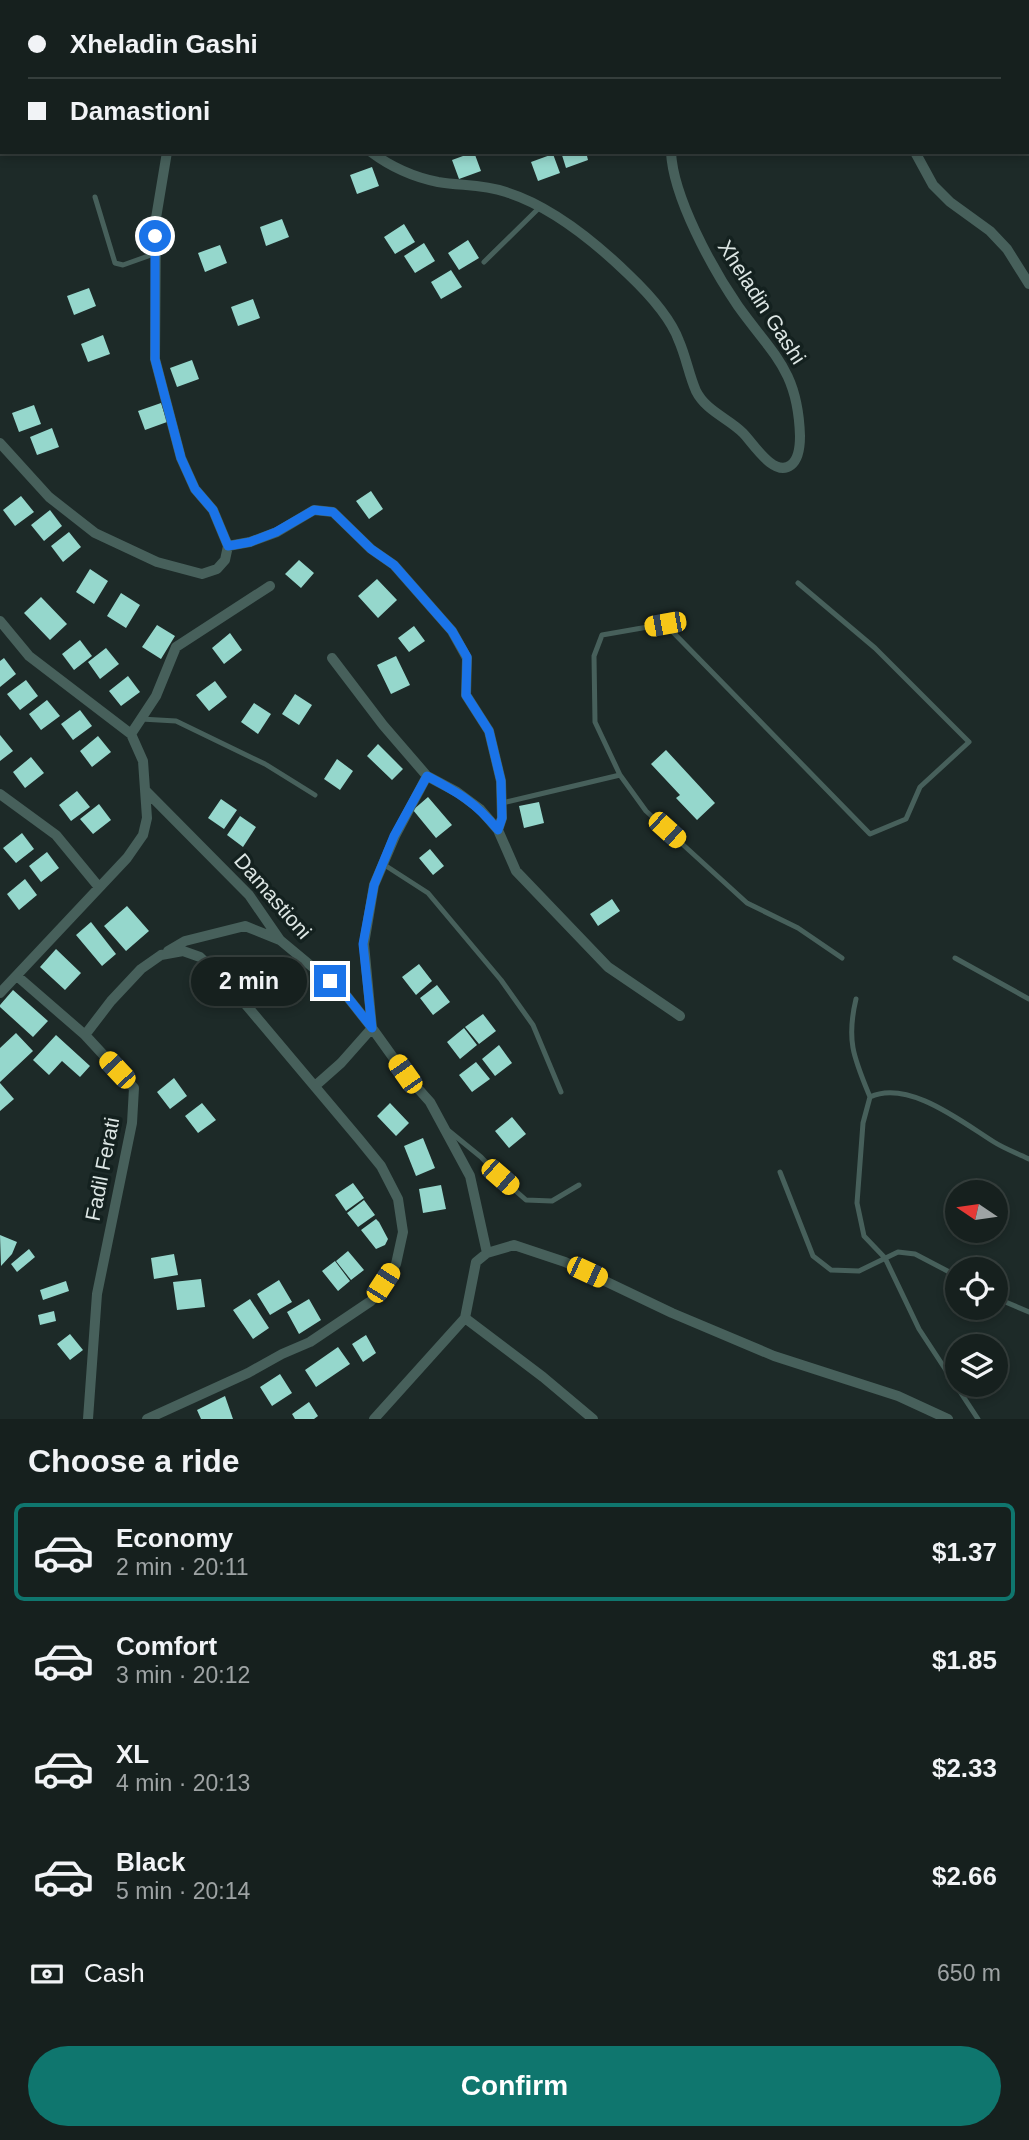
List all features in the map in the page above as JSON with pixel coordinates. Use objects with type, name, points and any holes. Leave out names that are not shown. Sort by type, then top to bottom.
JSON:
[{"type":"street","points":[[0,443],[49,497],[95,533],[157,562],[202,574],[217,569],[225,560],[228,546],[213,510],[195,489],[181,458],[155,359],[156,218],[167,154]]},
{"type":"street","name":"Xheladin Gashi","points":[[374,154],[411,174],[439,182],[478,185],[506,192],[568,223],[628,274],[663,313],[678,337],[696,391],[705,403],[741,431],[766,460],[783,469],[790,466],[798,454],[800,440],[799,416],[789,376],[775,353],[738,306],[701,244],[672,170],[671,154]]},
{"type":"street","points":[[916,154],[933,185],[1007,248],[1029,284]]},
{"type":"street","points":[[228,546],[250,542],[276,532],[314,510],[333,512],[371,549],[394,565],[452,631],[467,657],[466,695],[489,731],[501,781],[502,818],[498,830]]},
{"type":"street","points":[[131,734],[156,696],[177,647],[270,586]]},
{"type":"street","points":[[0,621],[29,656],[131,734],[142,761],[147,818],[143,835],[127,858],[16,976],[2,987]]},
{"type":"street","points":[[332,658],[383,725],[427,776],[481,809],[498,830],[516,871],[608,967],[680,1016]]},
{"type":"street","points":[[315,1086],[341,1063],[372,1028],[363,944],[374,885],[394,836],[427,776]]},
{"type":"street","name":"Damastioni","points":[[145,790],[249,895],[281,940],[346,995],[405,1074],[430,1102],[470,1176],[487,1253]]},
{"type":"street","points":[[0,794],[56,835],[98,887]]},
{"type":"street","points":[[85,1035],[111,1001],[141,969],[184,941],[245,926],[281,940]]},
{"type":"street","points":[[147,1419],[310,1342],[371,1301],[396,1264],[403,1232],[398,1199],[381,1166],[230,987],[200,957],[183,951],[161,955]]},
{"type":"street","name":"Fadil Ferati","points":[[16,976],[85,1035],[134,1088],[132,1123],[97,1294],[88,1419]]},
{"type":"street","points":[[374,1419],[465,1318],[476,1262],[487,1253],[514,1245],[565,1262],[672,1313],[774,1356],[898,1396],[948,1419]]},
{"type":"street","points":[[465,1318],[593,1419]]},
{"type":"lane","points":[[96,197],[115,263],[123,265],[155,254]]},
{"type":"lane","points":[[484,262],[540,207]]},
{"type":"lane","points":[[798,583],[875,648],[970,742],[920,787],[906,819],[870,834],[665,624],[602,635],[594,656],[595,722],[620,775],[646,811],[747,903],[797,928],[842,958]]},
{"type":"lane","points":[[141,719],[176,721],[265,764],[315,795]]},
{"type":"lane","points":[[502,803],[620,775]]},
{"type":"lane","points":[[383,864],[428,893],[501,980],[533,1025],[561,1092]]},
{"type":"lane","points":[[955,958],[1029,999]]},
{"type":"lane","points":[[856,999],[850,1023],[854,1060],[870,1097],[863,1123],[857,1203],[864,1236],[885,1258],[919,1329],[978,1419]]},
{"type":"lane","points":[[870,1097],[880,1092],[902,1093],[945,1110],[997,1144],[1029,1159]]},
{"type":"lane","points":[[444,1127],[526,1199],[552,1201],[579,1185]]},
{"type":"lane","points":[[780,1172],[813,1256],[831,1270],[859,1271],[898,1252],[915,1254],[945,1270]]},
{"type":"lane","points":[[1008,1303],[1029,1312]]},
{"type":"building","points":[[475,154],[481,171],[459,179],[452,160]]},
{"type":"building","points":[[553,154],[560,173],[538,181],[531,162]]},
{"type":"building","points":[[562,154],[586,154],[588,160],[566,168]]},
{"type":"building","points":[[372,167],[379,186],[357,194],[350,175]]},
{"type":"building","points":[[282,219],[289,237],[266,246],[260,227]]},
{"type":"building","points":[[404,224],[415,242],[395,254],[384,237]]},
{"type":"building","points":[[468,240],[479,258],[459,270],[448,253]]},
{"type":"building","points":[[424,243],[435,261],[415,273],[404,256]]},
{"type":"building","points":[[220,245],[227,263],[205,272],[198,253]]},
{"type":"building","points":[[451,270],[462,287],[441,299],[431,282]]},
{"type":"building","points":[[89,288],[96,306],[74,315],[67,296]]},
{"type":"building","points":[[253,299],[260,318],[238,326],[231,307]]},
{"type":"building","points":[[103,335],[110,354],[88,362],[81,344]]},
{"type":"building","points":[[192,360],[199,379],[177,387],[170,368]]},
{"type":"building","points":[[161,403],[167,422],[145,430],[138,411]]},
{"type":"building","points":[[34,405],[41,424],[19,432],[12,413]]},
{"type":"building","points":[[52,428],[59,447],[37,455],[30,437]]},
{"type":"building","points":[[371,491],[383,509],[369,519],[356,501]]},
{"type":"building","points":[[21,496],[34,512],[15,526],[3,510]]},
{"type":"building","points":[[50,510],[62,526],[44,541],[31,525]]},
{"type":"building","points":[[69,532],[81,547],[63,562],[51,546]]},
{"type":"building","points":[[299,560],[314,573],[301,588],[285,574]]},
{"type":"building","points":[[90,569],[108,581],[94,604],[76,592]]},
{"type":"building","points":[[377,579],[397,600],[378,618],[358,596]]},
{"type":"building","points":[[121,593],[140,605],[126,628],[107,616]]},
{"type":"building","points":[[41,597],[67,624],[50,640],[24,613]]},
{"type":"building","points":[[157,625],[175,636],[161,659],[142,647]]},
{"type":"building","points":[[414,626],[425,641],[409,652],[398,638]]},
{"type":"building","points":[[230,633],[242,650],[224,664],[212,648]]},
{"type":"building","points":[[80,640],[92,656],[74,670],[62,654]]},
{"type":"building","points":[[106,648],[119,664],[100,679],[88,662]]},
{"type":"building","points":[[396,656],[410,685],[391,694],[377,665]]},
{"type":"building","points":[[4,658],[16,674],[0,687],[0,661]]},
{"type":"building","points":[[128,676],[140,692],[121,706],[109,691]]},
{"type":"building","points":[[26,680],[38,696],[20,710],[7,694]]},
{"type":"building","points":[[215,681],[227,697],[209,711],[196,695]]},
{"type":"building","points":[[295,694],[312,705],[299,725],[282,714]]},
{"type":"building","points":[[47,700],[60,716],[41,730],[29,714]]},
{"type":"building","points":[[254,703],[271,714],[258,734],[241,722]]},
{"type":"building","points":[[80,710],[92,726],[73,740],[61,724]]},
{"type":"building","points":[[0,735],[13,751],[0,761]]},
{"type":"building","points":[[98,736],[111,752],[92,767],[80,751]]},
{"type":"building","points":[[378,744],[403,769],[392,780],[367,756]]},
{"type":"building","points":[[666,750],[715,803],[697,820],[676,798],[680,795],[651,764]]},
{"type":"building","points":[[31,757],[44,773],[25,788],[13,772]]},
{"type":"building","points":[[337,759],[353,771],[340,790],[324,779]]},
{"type":"building","points":[[77,791],[90,807],[71,821],[59,805]]},
{"type":"building","points":[[428,797],[452,825],[436,838],[413,810]]},
{"type":"building","points":[[221,799],[237,810],[224,829],[208,818]]},
{"type":"building","points":[[539,802],[544,823],[524,828],[519,806]]},
{"type":"building","points":[[99,804],[111,820],[93,834],[80,819]]},
{"type":"building","points":[[240,816],[256,827],[243,847],[227,835]]},
{"type":"building","points":[[22,833],[34,849],[16,863],[3,848]]},
{"type":"building","points":[[430,849],[444,866],[433,875],[419,858]]},
{"type":"building","points":[[47,852],[59,868],[41,882],[29,866]]},
{"type":"building","points":[[25,879],[37,895],[19,910],[7,894]]},
{"type":"building","points":[[612,899],[620,911],[598,926],[590,914]]},
{"type":"building","points":[[127,906],[149,931],[126,951],[104,926]]},
{"type":"building","points":[[91,922],[116,954],[102,966],[76,935]]},
{"type":"building","points":[[56,949],[81,973],[65,990],[40,967]]},
{"type":"building","points":[[419,964],[432,981],[416,995],[402,977]]},
{"type":"building","points":[[437,985],[450,1002],[433,1015],[420,998]]},
{"type":"building","points":[[13,990],[48,1021],[33,1037],[0,1007]]},
{"type":"building","points":[[483,1014],[496,1031],[479,1044],[465,1027]]},
{"type":"building","points":[[464,1028],[477,1045],[460,1059],[447,1042]]},
{"type":"building","points":[[16,1033],[33,1051],[0,1082],[0,1048]]},
{"type":"building","points":[[56,1035],[90,1066],[80,1077],[62,1061],[49,1075],[33,1060]]},
{"type":"building","points":[[499,1045],[512,1063],[495,1076],[482,1059]]},
{"type":"building","points":[[476,1062],[490,1079],[472,1092],[459,1075]]},
{"type":"building","points":[[174,1078],[187,1096],[170,1109],[157,1092]]},
{"type":"building","points":[[0,1083],[14,1099],[0,1111]]},
{"type":"building","points":[[202,1103],[216,1120],[198,1133],[185,1116]]},
{"type":"building","points":[[390,1103],[409,1123],[396,1136],[377,1116]]},
{"type":"building","points":[[512,1117],[526,1134],[509,1148],[495,1131]]},
{"type":"building","points":[[423,1138],[435,1168],[416,1176],[404,1146]]},
{"type":"building","points":[[353,1183],[364,1198],[346,1211],[335,1195]]},
{"type":"building","points":[[441,1185],[446,1209],[423,1213],[419,1189]]},
{"type":"building","points":[[364,1200],[375,1215],[358,1227],[347,1213]]},
{"type":"building","points":[[376,1219],[388,1239],[385,1245],[376,1249],[361,1230]]},
{"type":"building","points":[[0,1235],[17,1242],[12,1254],[1,1266]]},
{"type":"building","points":[[29,1249],[35,1257],[17,1272],[11,1264]]},
{"type":"building","points":[[348,1251],[364,1270],[351,1280],[336,1261]]},
{"type":"building","points":[[174,1254],[178,1275],[154,1279],[151,1258]]},
{"type":"building","points":[[335,1261],[350,1281],[338,1291],[322,1271]]},
{"type":"building","points":[[201,1279],[205,1307],[177,1310],[173,1282]]},
{"type":"building","points":[[279,1280],[292,1302],[270,1315],[257,1294]]},
{"type":"building","points":[[66,1281],[69,1291],[43,1300],[40,1290]]},
{"type":"building","points":[[250,1299],[269,1328],[253,1339],[233,1310]]},
{"type":"building","points":[[309,1299],[321,1320],[299,1334],[287,1312]]},
{"type":"building","points":[[54,1311],[56,1321],[40,1325],[38,1315]]},
{"type":"building","points":[[70,1334],[83,1350],[70,1360],[57,1344]]},
{"type":"building","points":[[366,1335],[376,1353],[363,1362],[352,1344]]},
{"type":"building","points":[[338,1347],[350,1364],[316,1387],[305,1370]]},
{"type":"building","points":[[280,1374],[292,1393],[272,1406],[260,1387]]},
{"type":"building","points":[[225,1396],[233,1419],[201,1419],[197,1410]]},
{"type":"building","points":[[309,1402],[318,1416],[314,1419],[295,1419],[292,1414]]},
{"type":"route","points":[[155,236],[155,359],[181,458],[195,489],[213,510],[228,546],[250,542],[276,532],[314,510],[333,512],[371,549],[394,565],[452,631],[467,657],[466,695],[489,731],[501,781],[502,818],[498,830],[481,809],[427,776],[394,836],[374,885],[363,944],[372,1028],[346,995],[330,981]]}]
